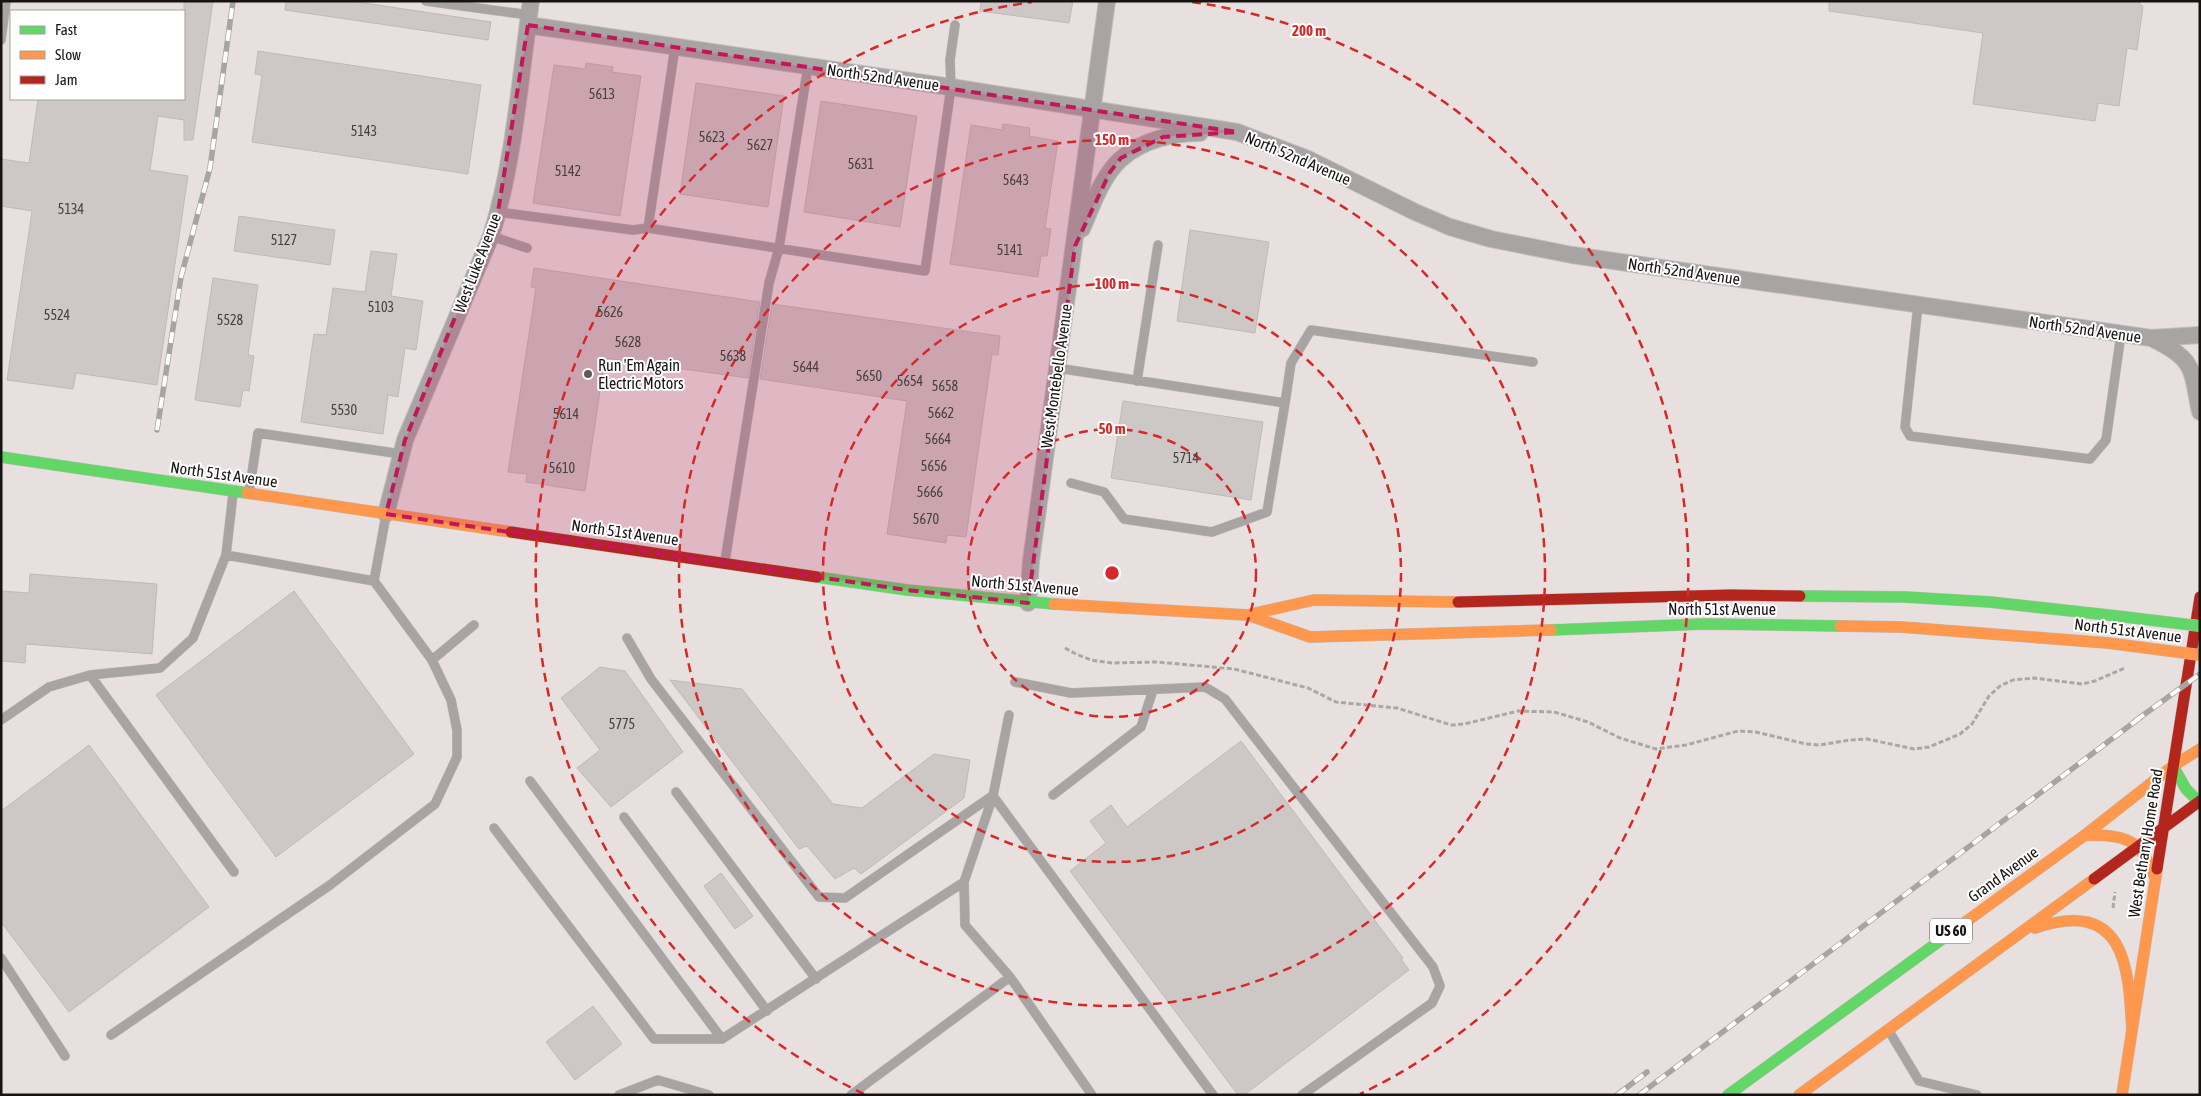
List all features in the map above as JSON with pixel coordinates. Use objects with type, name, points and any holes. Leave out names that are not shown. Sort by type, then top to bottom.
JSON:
[{"type":"main road","name":"North 51st Avenue","points":[[1,457],[907,590],[1028,603],[1247,615],[1314,600],[1436,603],[1732,595],[1914,597],[2000,603],[2200,626]]},
{"type":"main road","name":"West Bethany Home Road","points":[[2122,1095],[2200,597]]},
{"type":"main road","name":"North 51st Avenue","points":[[1247,615],[1310,637],[1723,624],[1901,627],[2108,643],[2200,655]]},
{"type":"main road","points":[[2180,728],[2185,737],[2199,751]]},
{"type":"main road","name":"Grand Avenue","points":[[1728,1095],[2085,835],[2174,766],[2199,751]]},
{"type":"main road","points":[[2174,766],[2186,789],[2199,802]]},
{"type":"main road","name":"US 60","points":[[1799,1095],[2199,802]]},
{"type":"main road","points":[[2085,835],[2129,838],[2138,845],[2149,860],[2155,878]]},
{"type":"main road","points":[[2017,935],[2061,919],[2085,921],[2105,930],[2122,954],[2126,965],[2132,1032]]},
{"type":"street","name":"West Montebello Avenue","points":[[1028,603],[1031,561],[1107,1]]},
{"type":"street","name":"North 52nd Avenue","points":[[530,14],[675,47],[951,87],[1237,132],[1308,159],[1415,212],[1450,226],[1491,239],[1572,255],[2151,338],[2200,335]]},
{"type":"street","name":"West Luke Avenue","points":[[386,514],[405,440],[437,360],[491,236],[498,212],[507,170],[530,14]]},
{"type":"street","name":"North 52nd Avenue","points":[[1075,246],[1110,172],[1121,158],[1148,143],[1180,133],[1237,132]]},
{"type":"street","name":"North 52nd Avenue","points":[[2151,338],[2175,350],[2188,364],[2196,382],[2200,412]]},
{"type":"lane","points":[[1,40],[6,1]]},
{"type":"lane","points":[[426,1],[530,14]]},
{"type":"lane","points":[[498,212],[633,230],[648,228],[925,270],[951,87],[950,60],[954,25]]},
{"type":"lane","points":[[648,228],[675,47]]},
{"type":"lane","points":[[724,562],[769,283],[779,248],[808,66]]},
{"type":"lane","points":[[491,236],[527,248]]},
{"type":"lane","points":[[1137,381],[1158,245]]},
{"type":"lane","points":[[1918,304],[1905,427],[1910,436],[2090,459],[2106,440],[2121,334]]},
{"type":"lane","points":[[1072,483],[1104,492],[1124,519],[1133,521],[1212,532],[1267,512],[1291,362],[1310,330],[1533,362]]},
{"type":"lane","points":[[1057,368],[1285,403]]},
{"type":"lane","points":[[249,494],[258,433],[401,454]]},
{"type":"lane","points":[[1,720],[49,687],[90,675],[160,668],[194,638],[226,555],[233,492]]},
{"type":"lane","points":[[374,581],[386,514]]},
{"type":"lane","points":[[111,1035],[330,885],[435,804],[457,757],[457,730],[451,700],[432,660],[374,581],[226,555]]},
{"type":"lane","points":[[432,660],[474,625]]},
{"type":"lane","points":[[626,638],[651,680],[819,898],[845,898],[992,796]]},
{"type":"lane","points":[[90,675],[234,872]]},
{"type":"lane","points":[[1015,682],[1071,693],[1205,688],[1225,699],[1433,967],[1440,986],[1432,1003],[1302,1095]]},
{"type":"lane","points":[[1054,795],[1141,727],[1153,690]]},
{"type":"lane","points":[[1009,715],[992,796],[964,882],[965,925],[1010,977],[1088,1093]]},
{"type":"lane","points":[[530,781],[722,1040]]},
{"type":"lane","points":[[676,792],[816,979]]},
{"type":"lane","points":[[992,796],[1213,1095]]},
{"type":"lane","points":[[624,817],[767,1011]]},
{"type":"lane","points":[[494,828],[654,1039],[722,1040],[964,882]]},
{"type":"lane","points":[[1,958],[65,1056]]},
{"type":"lane","points":[[851,1095],[1010,977]]},
{"type":"lane","points":[[1888,1029],[1919,1081],[1977,1095]]},
{"type":"lane","points":[[619,1095],[658,1080],[709,1095]]},
{"type":"path","points":[[1066,648],[1091,660],[1112,663],[1157,662],[1234,669],[1308,688],[1336,702],[1397,708],[1452,725],[1464,724],[1518,711],[1554,712],[1588,722],[1620,738],[1656,749],[1686,745],[1738,732],[1756,732],[1806,744],[1820,745],[1867,739],[1914,749],[1929,747],[1960,734],[1972,724],[1988,696],[2000,686],[2013,680],[2034,678],[2082,684],[2125,668],[2133,669]]},
{"type":"path","points":[[2112,914],[2117,884]]},
{"type":"highlighted area","points":[[528,25],[1237,132],[1163,137],[1121,158],[1110,172],[1075,246],[1028,603],[907,590],[386,514],[405,440],[498,212]]},
{"type":"building","points":[[184,1],[213,1],[193,140],[184,140],[184,120],[158,116],[150,170],[188,176],[157,385],[76,373],[73,389],[7,380],[32,211],[1,206],[1,159],[29,163],[38,100],[185,100]]},
{"type":"building","points":[[286,1],[351,1],[491,22],[488,40],[285,10]]},
{"type":"building","points":[[981,1],[1073,1],[1069,23],[980,11]]},
{"type":"building","points":[[1829,1],[2140,1],[2140,5],[2143,6],[2137,50],[2127,48],[2119,106],[2098,103],[2095,121],[1973,104],[1983,33],[1829,11]]},
{"type":"building","points":[[258,51],[481,85],[468,174],[252,142],[262,75],[255,74]]},
{"type":"building","points":[[586,63],[613,67],[612,72],[641,76],[620,216],[533,203],[554,65],[585,69]]},
{"type":"building","points":[[696,83],[784,96],[768,207],[680,194]]},
{"type":"building","points":[[821,101],[917,116],[900,227],[804,212]]},
{"type":"building","points":[[1003,124],[1030,128],[1029,136],[1058,141],[1045,228],[1051,229],[1047,256],[1041,256],[1038,277],[950,264],[971,125],[1002,130]]},
{"type":"building","points":[[239,216],[335,230],[330,265],[234,251]]},
{"type":"building","points":[[1190,230],[1269,242],[1255,333],[1177,321]]},
{"type":"building","points":[[371,251],[397,254],[391,296],[423,301],[416,350],[405,348],[398,397],[388,395],[383,434],[301,422],[314,334],[326,335],[333,288],[365,292]]},
{"type":"building","points":[[534,268],[760,302],[748,378],[605,358],[585,491],[526,482],[527,474],[508,472],[536,288],[531,287]]},
{"type":"building","points":[[213,278],[258,285],[248,355],[254,356],[249,391],[243,390],[240,407],[195,400]]},
{"type":"building","points":[[772,304],[1000,336],[998,355],[992,354],[966,537],[947,535],[946,543],[887,534],[907,401],[760,379]]},
{"type":"building","points":[[1123,401],[1263,422],[1251,500],[1111,478]]},
{"type":"building","points":[[30,574],[157,584],[152,654],[26,644],[25,663],[1,661],[1,591],[29,593]]},
{"type":"building","points":[[294,591],[414,754],[276,857],[156,695]]},
{"type":"building","points":[[600,667],[625,671],[683,752],[611,807],[577,768],[600,750],[561,698]]},
{"type":"building","points":[[670,680],[742,689],[833,804],[862,808],[934,754],[970,760],[964,798],[861,874],[854,868],[835,879],[807,846],[799,849]]},
{"type":"building","points":[[1241,741],[1403,958],[1401,959],[1409,970],[1244,1095],[1238,1095],[1070,871],[1106,843],[1090,821],[1111,805],[1127,827]]},
{"type":"building","points":[[89,745],[209,907],[69,1012],[1,922],[1,811]]},
{"type":"building","points":[[721,873],[753,916],[735,929],[704,886]]},
{"type":"building","points":[[593,1006],[622,1044],[575,1080],[546,1042]]},
{"type":"railway","points":[[157,430],[181,277],[210,168],[233,1]]},
{"type":"railway","points":[[2135,721],[2200,674]]},
{"type":"railway","points":[[1639,1095],[2141,717]]},
{"type":"railway","points":[[1617,1095],[1647,1072]]},
{"type":"traffic: fast","points":[[1,457],[247,493]]},
{"type":"traffic: fast","points":[[817,577],[907,590],[1054,604]]},
{"type":"traffic: fast","points":[[1800,596],[1905,597],[1990,602],[2117,616]]},
{"type":"traffic: fast","points":[[2117,616],[2200,626]]},
{"type":"traffic: fast","points":[[1551,630],[1704,624],[1840,626]]},
{"type":"traffic: fast","points":[[2173,766],[2186,789],[2200,803]]},
{"type":"traffic: fast","points":[[1728,1095],[1967,921]]},
{"type":"traffic: slow","points":[[247,493],[511,532]]},
{"type":"traffic: slow","points":[[1054,604],[1247,615],[1314,600],[1458,602]]},
{"type":"traffic: slow","points":[[1248,615],[1310,637],[1551,630]]},
{"type":"traffic: slow","points":[[1840,626],[1901,627],[2108,643]]},
{"type":"traffic: slow","points":[[2108,643],[2200,655]]},
{"type":"traffic: slow","points":[[1967,921],[2085,835],[2173,766],[2200,749]]},
{"type":"traffic: slow","points":[[2085,835],[2111,836],[2130,841],[2144,854],[2155,878]]},
{"type":"traffic: slow","points":[[2122,1095],[2157,869]]},
{"type":"traffic: slow","points":[[1799,1095],[2094,879]]},
{"type":"traffic: slow","points":[[2035,928],[2065,921],[2087,922],[2104,930],[2116,943],[2123,961],[2128,983],[2132,1032]]},
{"type":"traffic: jam","points":[[511,532],[817,577]]},
{"type":"traffic: jam","points":[[1458,602],[1731,595],[1800,596]]},
{"type":"traffic: jam","points":[[2157,869],[2200,597]]},
{"type":"traffic: jam","points":[[2094,879],[2200,801]]},
{"type":"place","name":"Run 'Em Again Electric Motors","points":[[588,374]]}]
